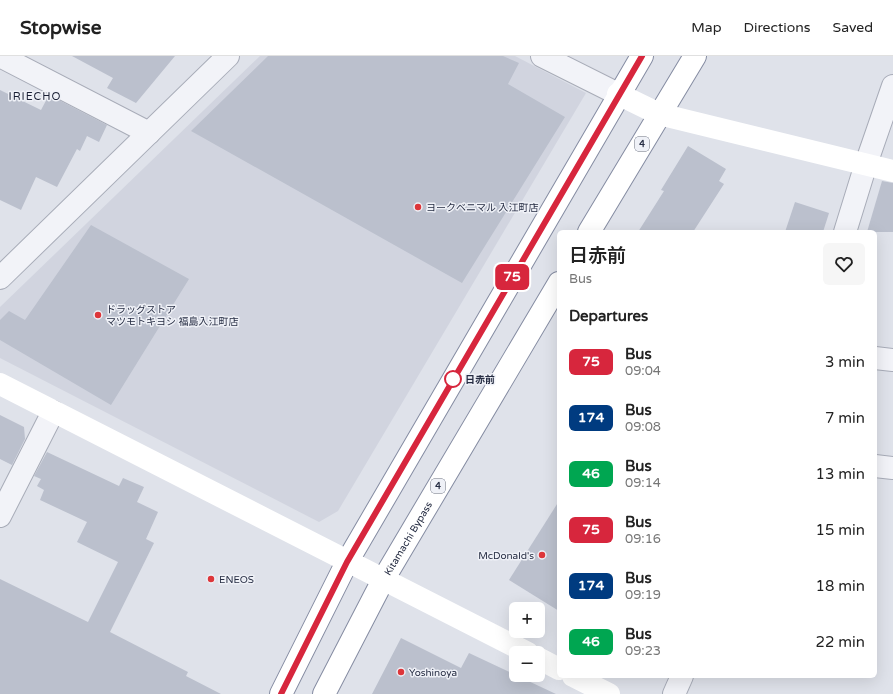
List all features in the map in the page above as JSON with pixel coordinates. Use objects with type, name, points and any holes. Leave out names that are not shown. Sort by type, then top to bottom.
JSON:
[{"type":"main road","points":[[281,694],[347,562],[618,94],[642,56]]},
{"type":"main road","name":"4","points":[[590,230],[695,56]]},
{"type":"main road","points":[[618,94],[659,114],[893,171]]},
{"type":"main road","name":"Kitamachi Bypass","points":[[324,694],[383,580],[557,286]]},
{"type":"main road","points":[[0,384],[514,646]]},
{"type":"main road","points":[[545,662],[557,668]]},
{"type":"main road","points":[[577,678],[609,694]]},
{"type":"street","points":[[0,56],[149,133]]},
{"type":"street","points":[[0,278],[228,56]]},
{"type":"street","points":[[542,56],[618,94]]},
{"type":"street","points":[[846,230],[866,164],[893,86]]},
{"type":"street","points":[[877,358],[893,360]]},
{"type":"street","points":[[0,516],[53,412]]},
{"type":"street","points":[[877,466],[893,468]]},
{"type":"street","points":[[674,694],[681,678]]},
{"type":"shaded area","points":[[260,56],[515,56],[586,93],[338,511],[319,522],[0,358],[0,307]]},
{"type":"building","points":[[72,56],[175,56],[136,103],[107,88],[113,78]]},
{"type":"building","name":"ヨークベニマル 入江町店","points":[[268,56],[503,56],[519,63],[508,84],[565,117],[462,283],[191,131]]},
{"type":"building","points":[[0,90],[41,110],[49,95],[107,125],[99,142],[87,136],[80,151],[77,149],[57,187],[36,177],[21,210],[0,200]]},
{"type":"building","points":[[688,146],[726,169],[719,181],[724,184],[694,230],[639,230],[664,191],[661,190]]},
{"type":"building","points":[[882,181],[893,183],[893,232],[877,232],[877,230],[868,230]]},
{"type":"building","points":[[795,202],[829,213],[824,230],[786,230]]},
{"type":"building","name":"ドラッグストア マツモトキヨシ 福島入江町店","points":[[91,225],[189,279],[111,405],[0,340],[0,320],[9,311],[25,320]]},
{"type":"building","points":[[0,415],[24,427],[25,439],[12,465],[0,459]]},
{"type":"building","points":[[47,452],[119,486],[123,478],[144,487],[137,502],[158,512],[146,539],[154,543],[110,632],[188,672],[186,676],[221,694],[0,694],[0,579],[88,622],[118,562],[77,542],[87,522],[40,500],[44,490],[37,486],[41,479],[34,476]]},
{"type":"building","name":"McDonald's","points":[[557,504],[557,610],[509,580]]},
{"type":"building","points":[[401,638],[461,668],[469,653],[509,672],[509,682],[531,682],[556,694],[372,694]]},
{"type":"bus line","name":"75","points":[[281,694],[347,562],[618,94],[642,56]]},
{"type":"place","name":"ヨークベニマル 入江町店","points":[[418,207]]},
{"type":"place","name":"ドラッグストア マツモトキヨシ 福島入江町店","points":[[98,315]]},
{"type":"place","name":"日赤前","points":[[453,379]]},
{"type":"place","name":"McDonald's","points":[[542,555]]},
{"type":"place","name":"ENEOS","points":[[211,579]]},
{"type":"place","name":"Yoshinoya","points":[[401,672]]},
{"type":"district","name":"IRIECHO","points":[[35,96]]}]
